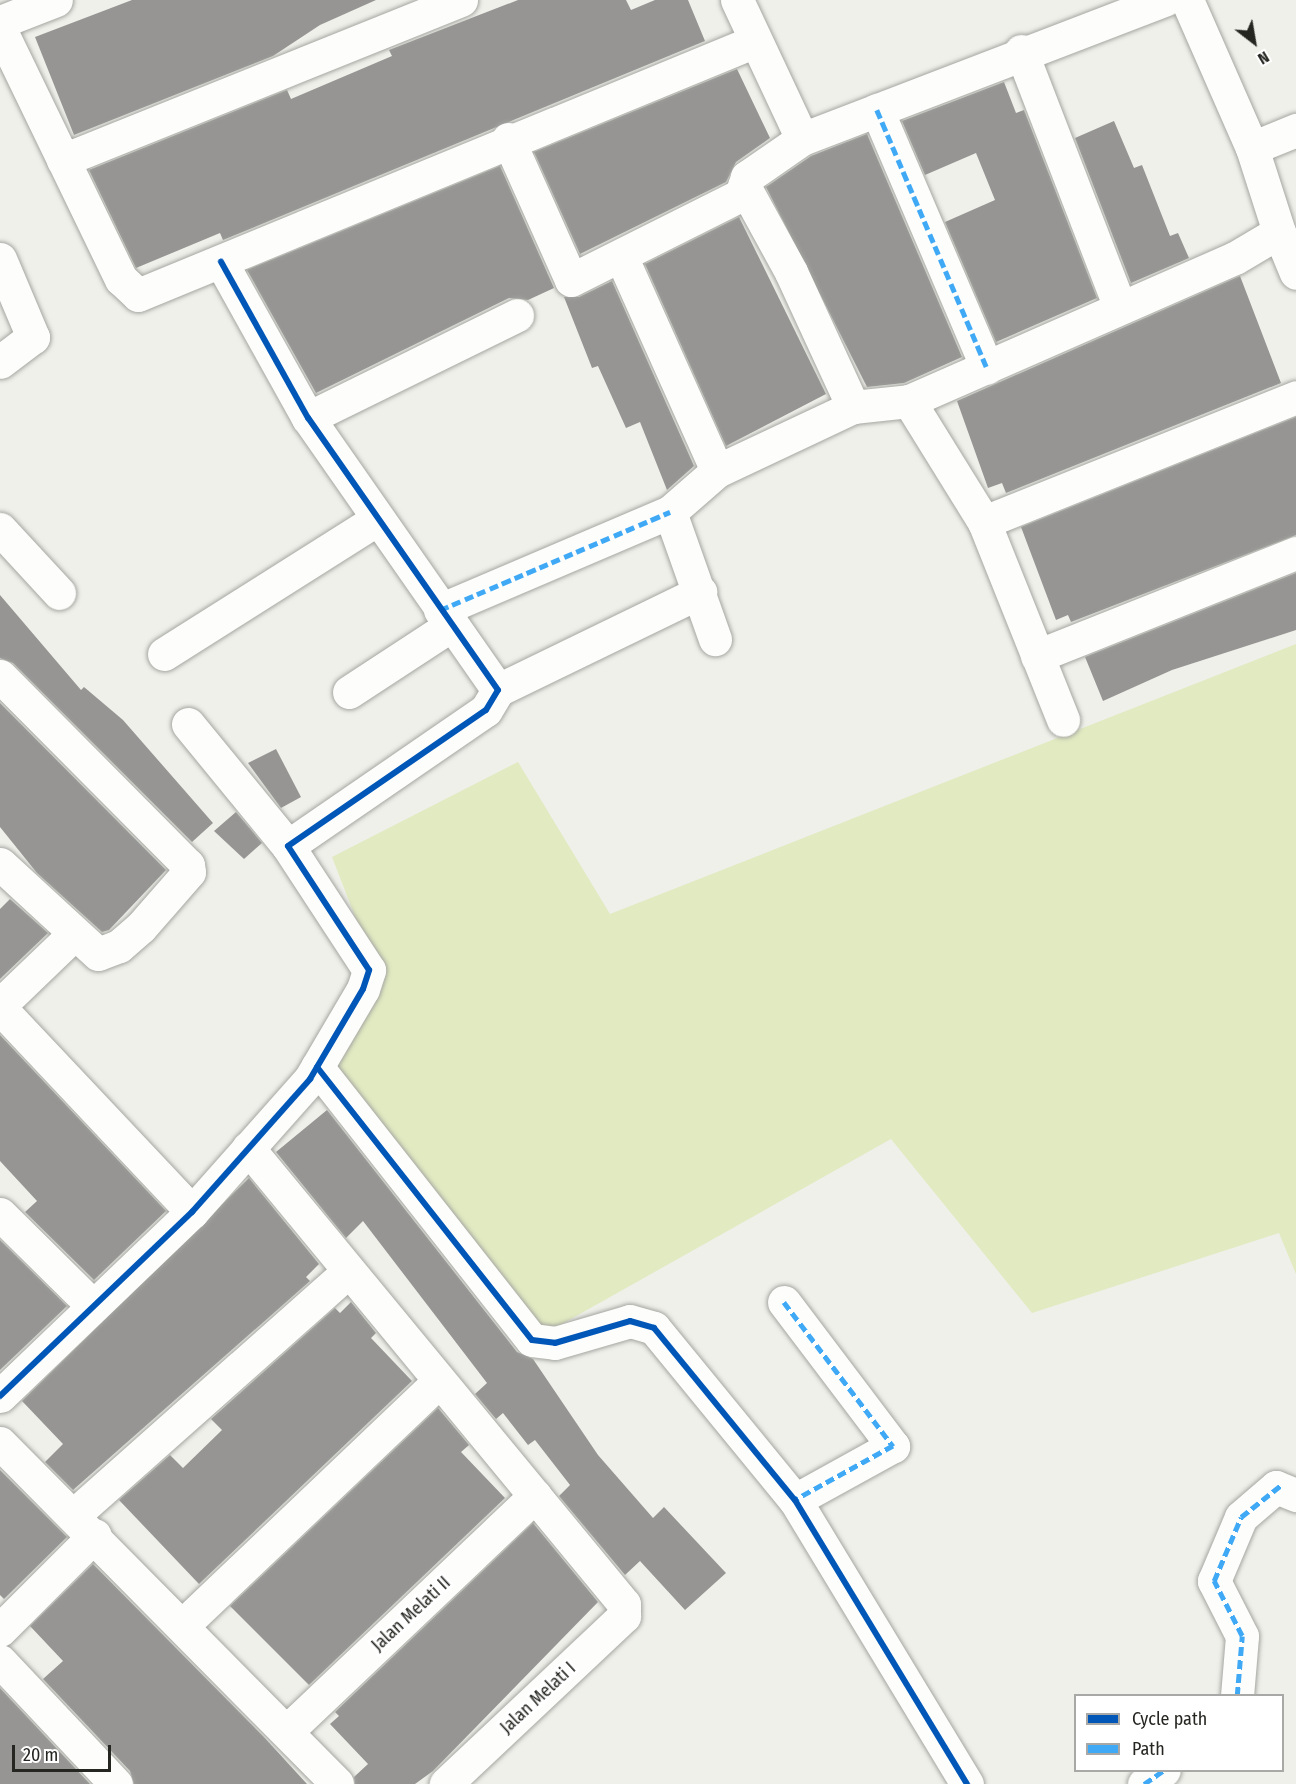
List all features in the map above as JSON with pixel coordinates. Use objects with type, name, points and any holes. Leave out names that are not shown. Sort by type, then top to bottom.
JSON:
[{"type":"street","points":[[0,22],[56,0]]},
{"type":"street","points":[[63,160],[462,0]]},
{"type":"street","points":[[737,0],[753,42],[802,139]]},
{"type":"street","points":[[853,407],[747,192],[747,177],[802,139],[1021,51],[1165,0]]},
{"type":"street","points":[[1187,0],[1252,148],[1279,232],[1296,273]]},
{"type":"street","points":[[0,29],[63,160],[132,294],[221,262],[508,139],[753,42]]},
{"type":"street","points":[[1021,51],[1120,307]]},
{"type":"street","points":[[877,110],[987,368]]},
{"type":"street","points":[[1252,148],[1296,130]]},
{"type":"street","points":[[508,139],[571,279],[747,192]]},
{"type":"street","points":[[350,692],[445,618],[670,512],[717,471],[853,407],[909,401],[987,368],[1279,232]]},
{"type":"street","points":[[621,256],[717,471]]},
{"type":"street","points":[[0,259],[33,337],[0,362]]},
{"type":"street","points":[[221,262],[308,418],[375,520],[498,690]]},
{"type":"street","points":[[308,418],[517,315]]},
{"type":"street","points":[[984,522],[1296,397]]},
{"type":"street","points":[[909,401],[984,522],[1063,720]]},
{"type":"street","points":[[670,512],[715,639]]},
{"type":"street","points":[[164,654],[375,520]]},
{"type":"street","points":[[0,529],[59,593]]},
{"type":"street","points":[[1037,656],[1296,553]]},
{"type":"street","points":[[288,846],[486,710],[498,690],[700,592]]},
{"type":"street","points":[[0,675],[188,865],[189,872],[119,946],[98,954],[0,864]]},
{"type":"street","points":[[0,1396],[192,1212],[248,1148],[317,1067],[369,970],[288,846],[188,724]]},
{"type":"street","points":[[74,934],[0,1007],[192,1212]]},
{"type":"street","points":[[317,1067],[532,1340],[555,1343],[630,1321],[654,1328],[795,1500],[967,1784]]},
{"type":"street","points":[[248,1148],[438,1382],[535,1496]]},
{"type":"street","points":[[0,1214],[93,1306]]},
{"type":"street","points":[[0,1630],[85,1524],[349,1270]]},
{"type":"street","points":[[784,1302],[887,1433],[890,1451],[795,1500]]},
{"type":"street","points":[[183,1625],[438,1382]]},
{"type":"street","points":[[0,1443],[85,1524],[337,1784]]},
{"type":"street","points":[[1237,1694],[1242,1636],[1214,1581],[1241,1517],[1276,1486],[1296,1495]]},
{"type":"street","name":"Jalan Melati I","points":[[446,1784],[626,1610],[535,1496]]},
{"type":"street","name":"Jalan Melati II","points":[[287,1731],[535,1496]]},
{"type":"street","points":[[0,1661],[116,1784]]},
{"type":"street","points":[[1144,1784],[1161,1772]]},
{"type":"green space","points":[[1296,644],[1296,1274],[1279,1233],[1032,1313],[891,1139],[539,1337],[319,1051],[380,981],[332,857],[518,762],[610,914]]},
{"type":"building","points":[[132,0],[376,0],[320,25],[273,56],[74,135],[35,37]]},
{"type":"building","points":[[518,0],[626,0],[631,10],[655,0],[688,0],[705,41],[223,240],[220,233],[136,268],[89,170],[287,90],[291,99],[392,56],[389,50]]},
{"type":"building","points":[[737,69],[770,138],[736,162],[726,182],[580,254],[534,152]]},
{"type":"building","points":[[1004,82],[1016,113],[1024,110],[1097,298],[996,342],[945,222],[995,200],[976,153],[925,175],[902,121]]},
{"type":"building","points":[[1114,121],[1134,168],[1142,165],[1170,236],[1178,233],[1189,258],[1131,283],[1075,138]]},
{"type":"building","points":[[867,134],[962,357],[904,383],[867,387],[766,187],[811,156]]},
{"type":"building","points":[[500,166],[554,288],[528,300],[509,298],[316,393],[247,270]]},
{"type":"building","points":[[739,217],[826,394],[726,446],[645,264]]},
{"type":"building","points":[[1240,276],[1281,383],[1006,493],[1002,483],[988,488],[957,401]]},
{"type":"building","points":[[612,281],[694,466],[667,490],[640,422],[626,428],[598,366],[592,368],[564,297],[579,297]]},
{"type":"building","points":[[1296,417],[1296,535],[1071,622],[1068,615],[1056,620],[1021,527]]},
{"type":"building","points":[[1296,573],[1296,630],[1172,670],[1103,701],[1085,657]]},
{"type":"building","points":[[0,595],[81,690],[84,687],[123,720],[213,823],[192,842],[13,663],[0,658]]},
{"type":"building","points":[[0,703],[166,870],[109,930],[102,932],[37,873],[0,827]]},
{"type":"building","points":[[276,749],[301,797],[281,808],[248,763]]},
{"type":"building","points":[[236,812],[262,843],[244,859],[214,831]]},
{"type":"building","points":[[10,899],[48,933],[0,979],[0,909]]},
{"type":"building","points":[[0,1035],[166,1211],[94,1280],[25,1212],[37,1201],[0,1161]]},
{"type":"building","points":[[327,1110],[517,1352],[533,1359],[598,1455],[653,1518],[664,1507],[726,1573],[685,1610],[640,1561],[625,1575],[559,1496],[570,1485],[535,1440],[528,1445],[503,1413],[496,1419],[475,1394],[487,1383],[363,1221],[346,1238],[276,1152]]},
{"type":"building","points":[[249,1178],[319,1264],[306,1277],[310,1281],[73,1490],[45,1462],[63,1444],[22,1401]]},
{"type":"building","points":[[0,1240],[67,1306],[0,1370]]},
{"type":"building","points":[[351,1302],[376,1333],[371,1338],[412,1381],[199,1584],[119,1500],[170,1455],[183,1468],[222,1430],[211,1419],[335,1308],[340,1313]]},
{"type":"building","points":[[438,1408],[469,1445],[461,1452],[505,1498],[309,1685],[230,1606]]},
{"type":"building","points":[[0,1470],[67,1537],[4,1599],[0,1595]]},
{"type":"building","points":[[533,1523],[598,1602],[433,1771],[415,1784],[355,1784],[354,1777],[368,1764],[330,1724],[339,1716],[335,1712]]},
{"type":"building","points":[[93,1564],[263,1736],[307,1784],[134,1784],[130,1771],[43,1679],[63,1661],[30,1626]]},
{"type":"building","points":[[0,1688],[90,1784],[0,1784]]},
{"type":"marked path","points":[[877,110],[987,368]]},
{"type":"marked path","points":[[440,610],[670,512]]},
{"type":"marked path","points":[[784,1302],[893,1446],[795,1500]]},
{"type":"marked path","points":[[1237,1694],[1242,1636],[1214,1581],[1241,1517],[1280,1486]]},
{"type":"marked path","points":[[1144,1784],[1161,1772]]},
{"type":"cycle path","points":[[0,1396],[192,1212],[310,1079],[363,989],[369,970],[288,846],[486,710],[498,690],[308,418],[221,262]]},
{"type":"cycle path","points":[[317,1067],[532,1340],[555,1343],[630,1321],[654,1328],[795,1500],[967,1784]]}]
